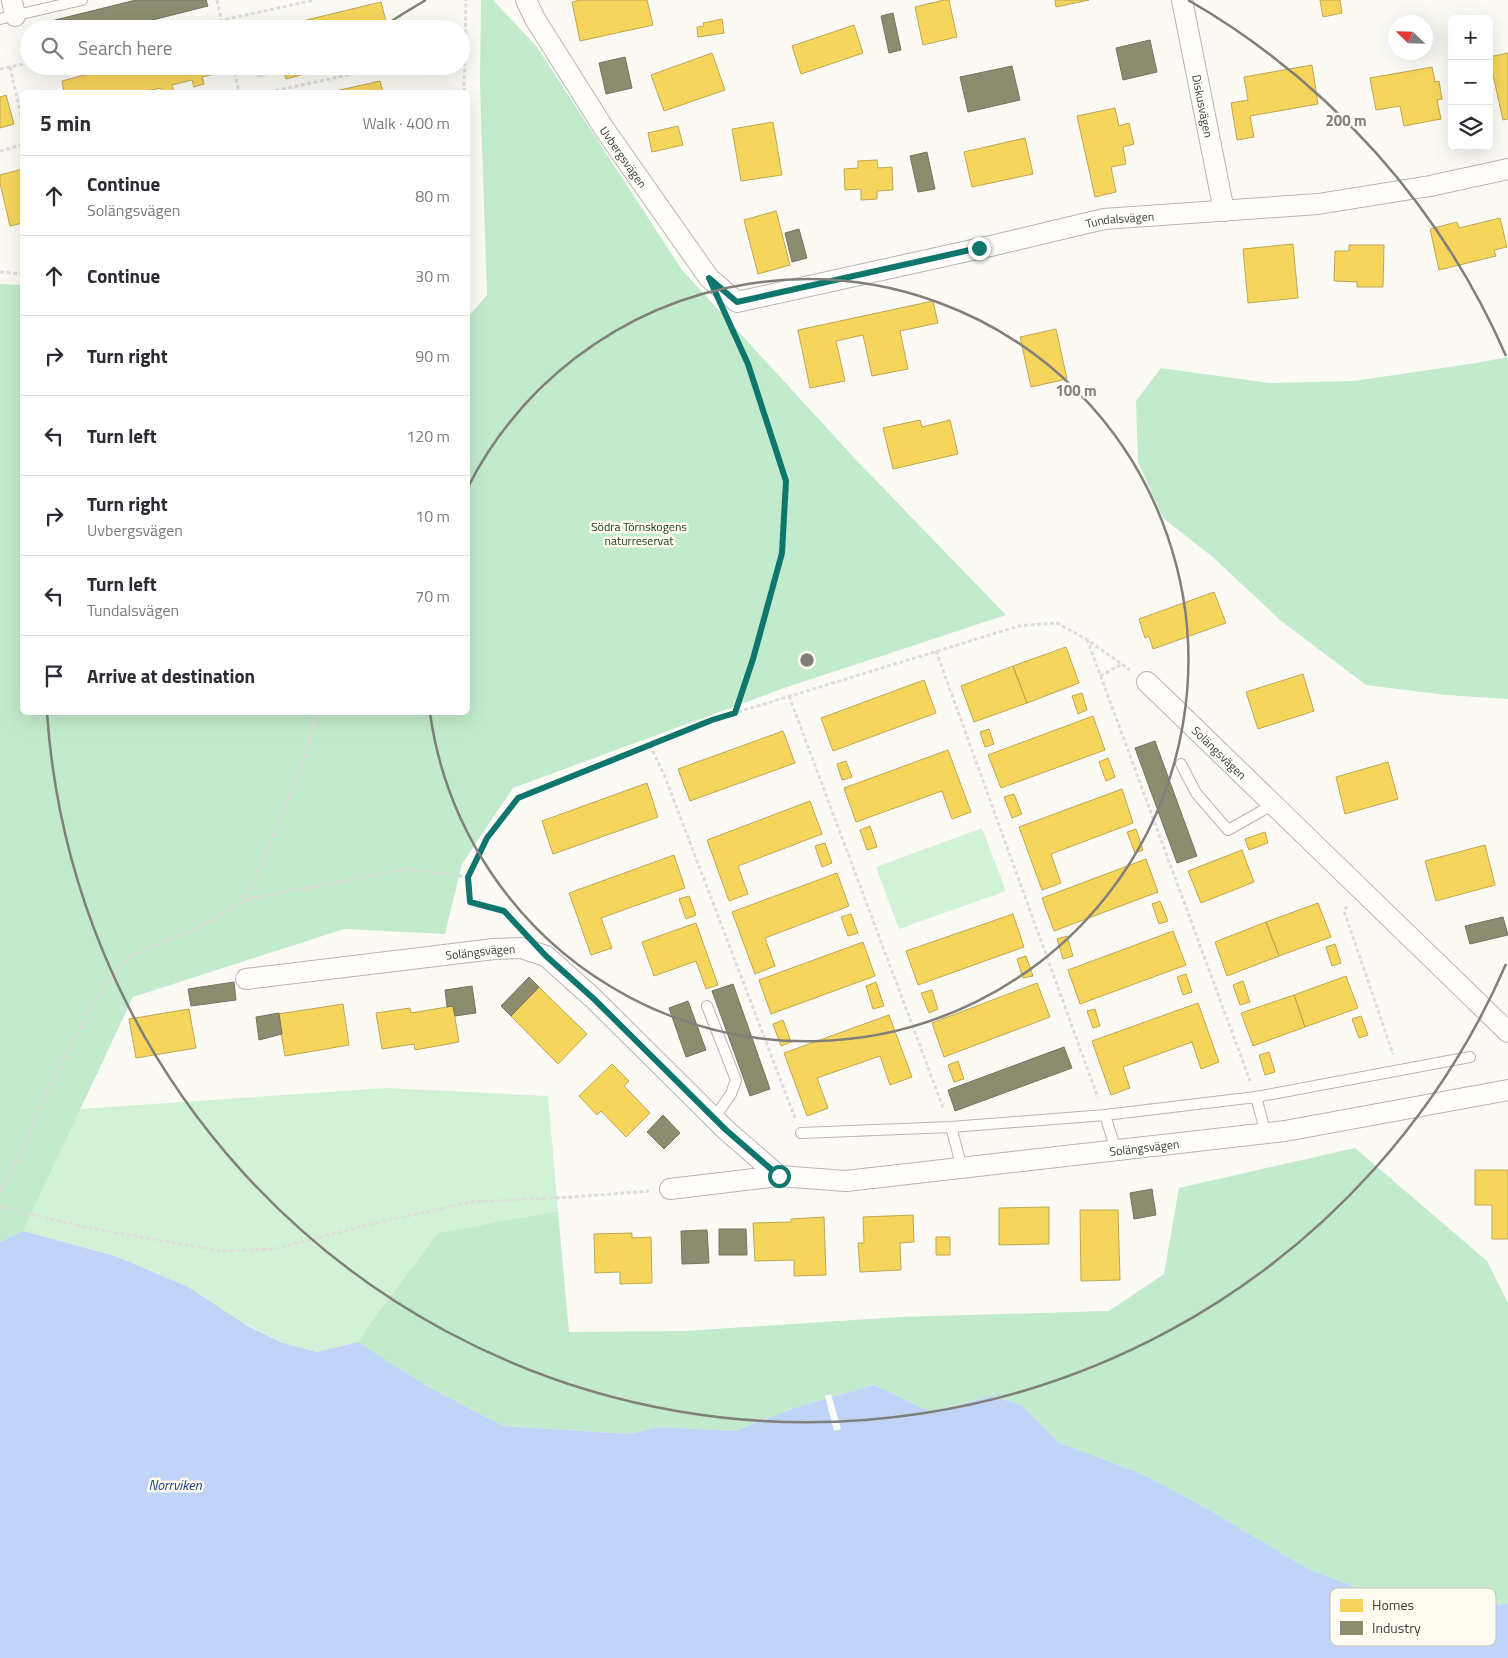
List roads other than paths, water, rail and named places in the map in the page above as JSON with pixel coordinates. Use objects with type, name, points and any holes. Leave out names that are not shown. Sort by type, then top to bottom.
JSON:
[{"type":"street","name":"Uvbergsvägen","points":[[526,0],[535,19],[611,138],[709,278],[737,302]]},
{"type":"street","name":"Diskusvägen","points":[[1182,0],[1224,210]]},
{"type":"street","name":"Tundalsvägen","points":[[737,302],[1104,219],[1318,204],[1430,186],[1508,169]]},
{"type":"street","name":"Solängsvägen","points":[[1147,682],[1508,1032]]},
{"type":"street","name":"Solängsvägen","points":[[246,979],[494,949],[521,948],[546,956],[594,999],[714,1118],[779,1176]]},
{"type":"street","name":"Solängsvägen","points":[[670,1189],[779,1176],[846,1181],[1266,1134],[1508,1090]]},
{"type":"lane","points":[[9,12],[82,0]]},
{"type":"lane","points":[[1181,764],[1196,793],[1228,830],[1274,804]]},
{"type":"lane","points":[[707,1006],[736,1080],[731,1094],[714,1118]]},
{"type":"lane","points":[[800,1133],[951,1127],[1105,1115],[1256,1097],[1470,1057]]},
{"type":"lane","points":[[1256,1097],[1266,1134]]},
{"type":"lane","points":[[1105,1115],[1116,1150]]},
{"type":"lane","points":[[951,1127],[962,1168]]},
{"type":"water","name":"Norrviken","points":[[23,1231],[115,1256],[188,1287],[246,1325],[280,1342],[317,1352],[358,1342],[427,1386],[503,1426],[629,1434],[660,1427],[735,1431],[797,1407],[874,1385],[931,1412],[992,1396],[1021,1405],[1060,1443],[1140,1473],[1201,1505],[1310,1570],[1359,1588],[1330,1588],[1330,1646],[1496,1646],[1496,1604],[1508,1604],[1508,1658],[0,1658],[0,1242]]},
{"type":"park label","name":"Södra Törnskogens naturreservat","points":[[639,533]]}]
